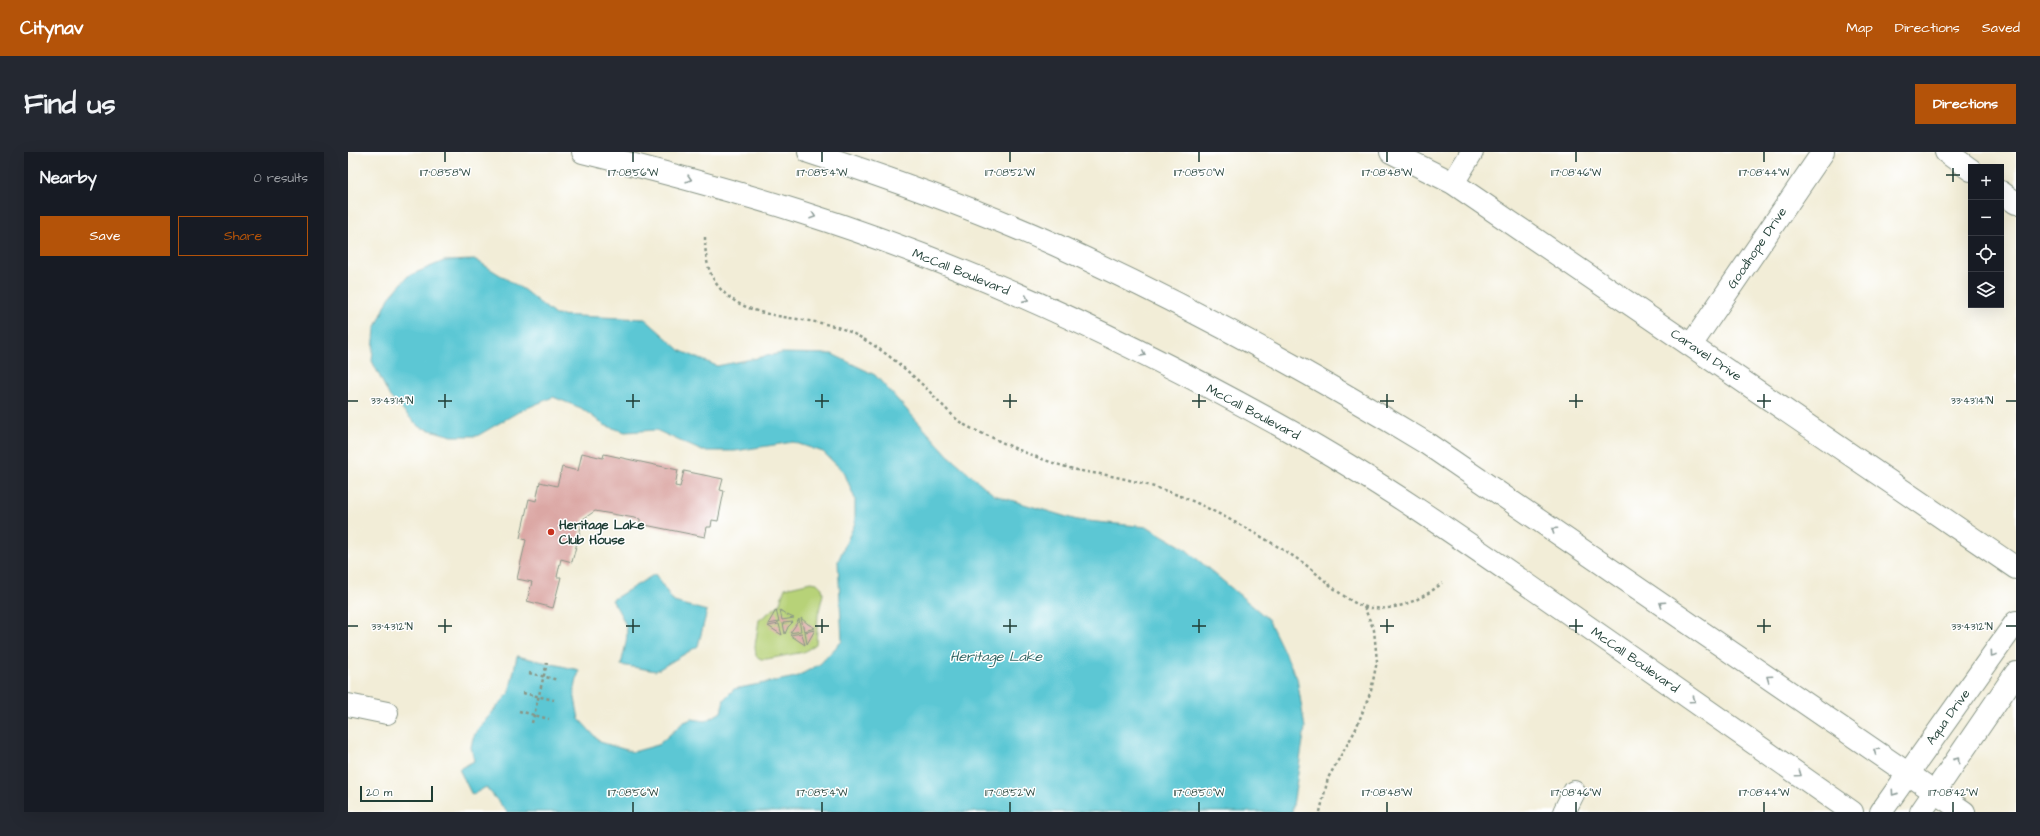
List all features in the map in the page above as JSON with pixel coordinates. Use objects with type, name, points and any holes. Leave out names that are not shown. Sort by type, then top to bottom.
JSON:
[{"type":"main road","name":"McCall Boulevard","points":[[583,152],[686,178],[795,210],[900,247],[1002,288],[1080,323],[1171,368],[1290,431],[1412,507],[1484,554],[1852,812]]},
{"type":"main road","points":[[809,152],[901,184],[1055,245],[1176,302],[1338,390],[1426,442],[1964,812]]},
{"type":"main road","name":"Caravel Drive","points":[[1391,152],[1453,183],[2016,568]]},
{"type":"main road","points":[[1453,183],[1472,152]]},
{"type":"main road","name":"Goodhope Drive","points":[[1691,345],[1823,152]]},
{"type":"main road","points":[[1946,152],[1968,168]]},
{"type":"main road","points":[[2004,194],[2016,203]]},
{"type":"main road","name":"Aqua Drive","points":[[1881,812],[2016,622]]},
{"type":"main road","points":[[1921,812],[2016,673]]},
{"type":"main road","points":[[348,705],[387,713]]},
{"type":"main road","points":[[1564,812],[1574,792]]},
{"type":"path","points":[[705,237],[705,254],[708,270],[719,286],[738,302],[765,313],[814,322],[851,332],[881,351],[918,380],[960,422],[1034,458],[1080,470],[1116,477],[1183,496],[1239,524],[1296,558],[1338,591],[1364,607],[1380,608],[1399,606],[1428,595],[1442,583]]},
{"type":"path","points":[[1320,812],[1328,778],[1355,731],[1371,691],[1377,661],[1374,630],[1364,607]]},
{"type":"path","points":[[532,724],[547,663]]},
{"type":"path","points":[[529,673],[558,680]]},
{"type":"path","points":[[523,693],[554,700]]},
{"type":"path","points":[[519,711],[549,719]]},
{"type":"green space","points":[[811,582],[817,583],[822,588],[823,594],[818,615],[816,644],[804,652],[767,659],[761,659],[756,656],[755,646],[759,620],[779,605],[785,588]]},
{"type":"water","name":"Heritage Lake","points":[[476,260],[524,290],[555,315],[645,319],[681,351],[717,366],[782,353],[832,354],[875,375],[948,455],[994,495],[1077,520],[1148,527],[1184,548],[1268,619],[1297,678],[1305,728],[1292,812],[507,812],[486,787],[472,795],[459,769],[474,761],[471,747],[477,730],[509,693],[517,656],[579,670],[574,693],[579,719],[600,742],[633,752],[658,745],[684,722],[692,719],[706,721],[721,712],[724,699],[734,689],[796,677],[820,664],[842,641],[838,561],[855,523],[855,499],[844,472],[823,452],[793,442],[735,451],[702,451],[656,430],[625,432],[604,425],[581,408],[553,397],[520,411],[477,436],[452,436],[419,427],[390,397],[372,361],[375,329],[389,298],[408,276],[444,261]]},
{"type":"water","points":[[655,574],[674,602],[707,611],[698,646],[656,671],[621,665],[626,644],[627,631],[623,618],[612,600]]},
{"type":"building","name":"Heritage Lake Club House","points":[[582,453],[603,458],[604,454],[678,470],[675,486],[680,487],[684,471],[723,479],[720,490],[724,491],[718,521],[712,520],[711,527],[707,527],[705,537],[640,524],[640,519],[595,511],[583,519],[572,562],[561,559],[557,577],[561,577],[553,608],[527,601],[532,582],[517,579],[526,540],[520,538],[529,499],[536,501],[540,482],[557,486],[562,467],[578,471]]},
{"type":"building","points":[[776,610],[779,622],[768,624]]},
{"type":"building","points":[[780,610],[787,615],[794,618],[782,620]]},
{"type":"building","points":[[801,618],[808,624],[815,628],[804,631]]},
{"type":"building","points":[[799,619],[801,631],[790,633],[795,626]]},
{"type":"building","points":[[793,622],[788,627],[785,634],[783,623]]},
{"type":"building","points":[[779,624],[780,628],[782,635],[768,626]]},
{"type":"building","points":[[815,630],[807,644],[805,632]]},
{"type":"building","points":[[802,633],[803,638],[805,645],[790,635]]},
{"type":"place","name":"Heritage Lake Club House","points":[[551,532]]}]
